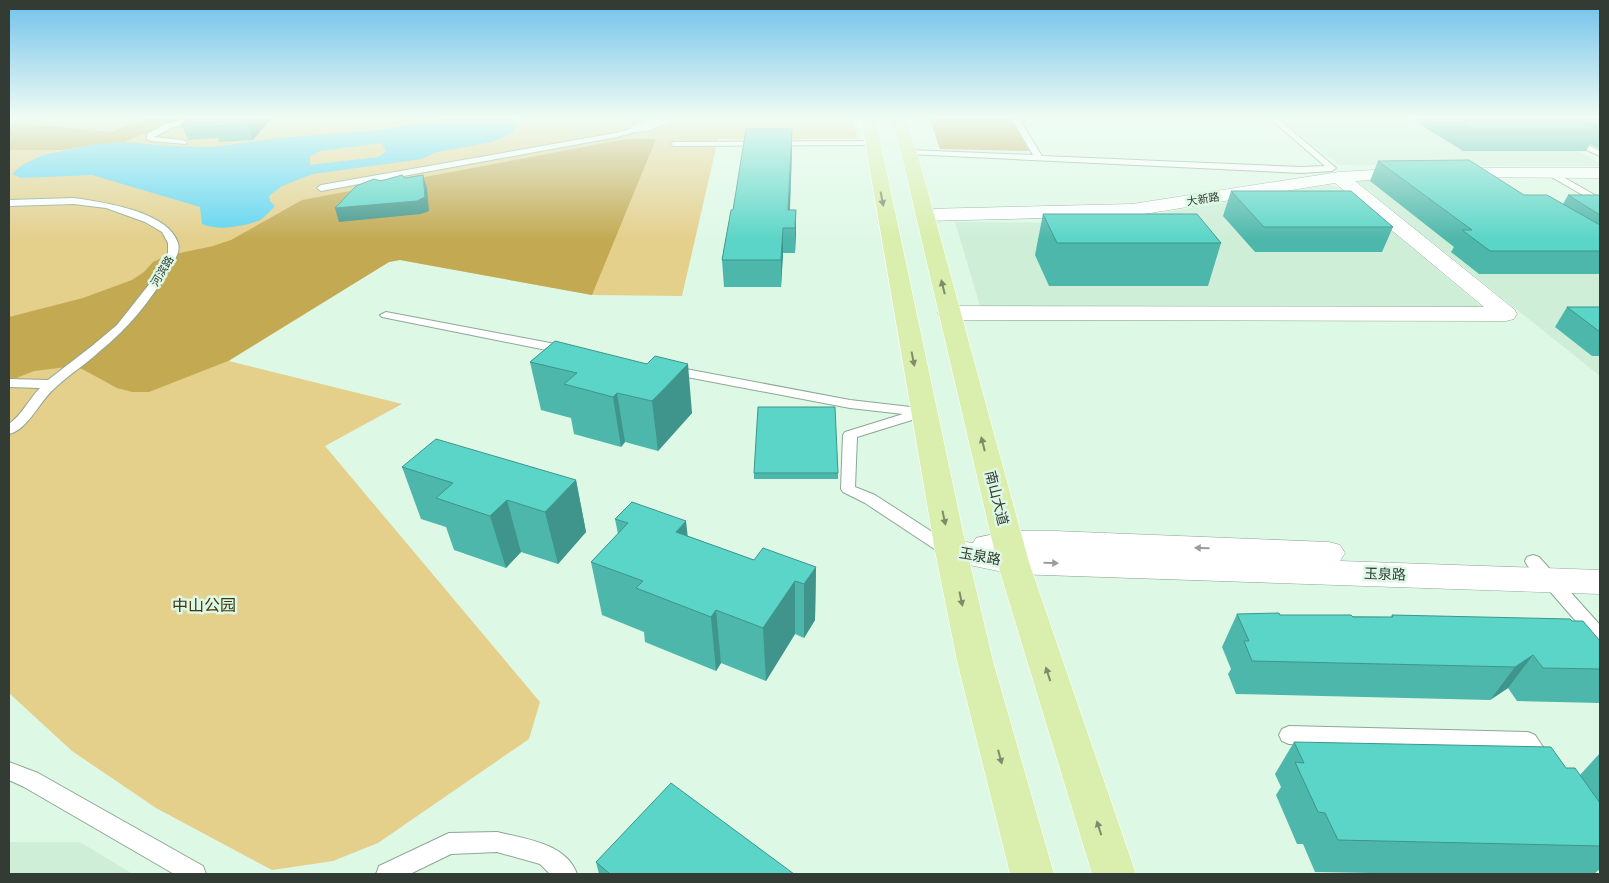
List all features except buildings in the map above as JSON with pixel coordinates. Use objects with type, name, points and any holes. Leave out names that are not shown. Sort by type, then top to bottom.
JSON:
[{"type":"main road","points":[[875,158],[951,552],[975,661],[1032,874]]},
{"type":"main road","name":"南山大道","points":[[910,158],[1010,552],[1114,874]]},
{"type":"street","name":"大新路","points":[[925,215],[1114,212],[1338,177],[1430,173],[1600,173]]},
{"type":"street","points":[[950,313],[1506,314],[1338,177]]},
{"type":"street","name":"玉泉路","points":[[951,552],[1010,552],[1542,570],[1600,563]]},
{"type":"street","name":"玉泉路","points":[[1542,570],[1600,582]]},
{"type":"lane","points":[[321,188],[487,158]]},
{"type":"lane","points":[[1044,158],[1301,170],[1332,168],[1321,158]]},
{"type":"lane","points":[[1551,173],[1600,202]]},
{"type":"lane","name":"河滨路","points":[[9,203],[74,201],[108,205],[148,220],[166,230],[173,243],[174,253],[166,267],[121,326],[96,349],[51,384],[15,421]]},
{"type":"lane","points":[[386,315],[579,352]]},
{"type":"lane","points":[[656,367],[850,404],[923,412]]},
{"type":"lane","points":[[9,383],[51,384]]},
{"type":"lane","points":[[923,412],[850,435],[848,489],[870,500],[951,552]]},
{"type":"lane","points":[[9,430],[15,421]]},
{"type":"lane","points":[[1542,570],[1600,637]]},
{"type":"lane","points":[[1289,735],[1528,741],[1556,781]]},
{"type":"lane","points":[[9,771],[31,780],[195,874]]},
{"type":"lane","points":[[387,874],[449,844],[497,842],[546,855],[566,874]]},
{"type":"shaded area","points":[[525,158],[648,158],[592,295],[400,260],[389,262],[228,361],[149,392],[132,392],[117,388],[82,369],[67,367],[34,371],[9,381],[9,317],[83,298],[132,280],[144,272],[153,262],[166,256],[213,246],[231,240],[302,200]]},
{"type":"shaded area","points":[[1330,158],[1591,158],[1600,163],[1600,166],[1339,165]]},
{"type":"shaded area","points":[[1352,178],[1467,179],[1512,208],[1600,208],[1600,376]]},
{"type":"shaded area","points":[[1329,185],[1341,188],[1482,307],[980,306],[955,222],[1058,223],[1130,218]]},
{"type":"shaded area","points":[[9,842],[80,842],[133,874],[9,874]]},
{"type":"green space","name":"中山公园","points":[[9,158],[714,158],[682,296],[592,295],[400,260],[389,262],[229,361],[402,404],[325,446],[540,702],[529,739],[378,843],[333,861],[272,870],[156,808],[72,751],[9,693]]},
{"type":"water","points":[[36,158],[310,158],[310,165],[368,158],[424,158],[313,174],[282,186],[269,196],[270,201],[275,206],[260,220],[246,225],[231,227],[216,227],[202,224],[200,207],[92,175],[21,178],[12,174],[22,165]]}]
